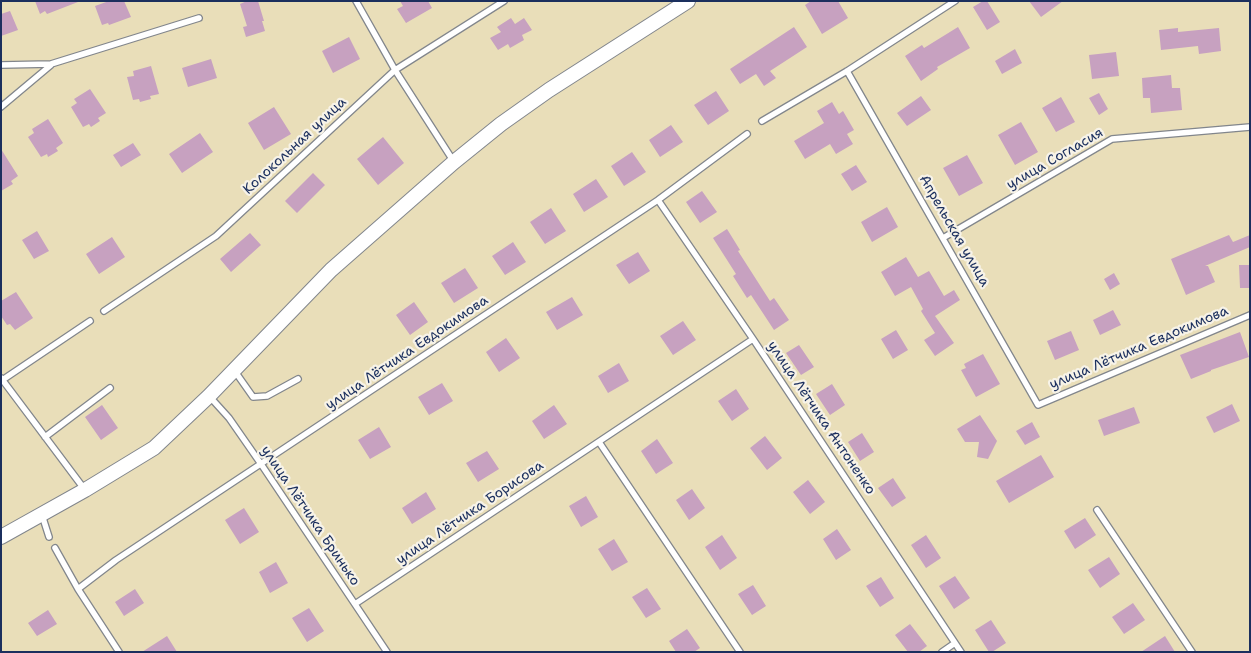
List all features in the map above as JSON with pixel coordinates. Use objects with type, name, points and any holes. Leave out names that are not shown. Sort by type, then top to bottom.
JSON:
[{"type":"street","points":[[1,537],[85,490],[154,448],[209,396],[331,270],[454,162],[500,124],[549,90],[688,1]]},
{"type":"lane","points":[[356,1],[395,70],[454,162]]},
{"type":"lane","name":"Колокольная улица","points":[[104,311],[216,236],[395,70],[504,1]]},
{"type":"lane","points":[[762,121],[847,71],[955,1]]},
{"type":"lane","points":[[1,65],[51,64],[199,18]]},
{"type":"lane","points":[[1,107],[51,64]]},
{"type":"lane","name":"Апрельская улица","points":[[847,71],[1038,405]]},
{"type":"lane","name":"улица Согласия","points":[[943,238],[1112,139],[1250,127]]},
{"type":"lane","name":"улица Лётчика Евдокимова","points":[[78,589],[116,560],[658,200],[747,134]]},
{"type":"lane","name":"улица Лётчика Антоненко","points":[[658,200],[753,339],[961,652]]},
{"type":"lane","name":"улица Лётчика Евдокимова","points":[[1038,405],[1250,315]]},
{"type":"lane","points":[[85,490],[2,380],[90,321]]},
{"type":"lane","name":"улица Лётчика Борисова","points":[[355,604],[753,339]]},
{"type":"lane","points":[[234,370],[253,397],[267,396],[298,379]]},
{"type":"lane","points":[[45,437],[110,388]]},
{"type":"lane","name":"улица Лётчика Бринько","points":[[209,396],[228,418],[261,464],[387,652]]},
{"type":"lane","points":[[599,442],[740,652]]},
{"type":"lane","points":[[1096,510],[1192,652]]},
{"type":"lane","points":[[42,514],[49,537]]},
{"type":"lane","points":[[55,548],[78,589],[119,652]]},
{"type":"lane","points":[[942,652],[955,643]]},
{"type":"building","points":[[35,1],[78,2],[47,14],[45,11],[40,14]]},
{"type":"building","points":[[109,1],[124,1],[131,17],[109,25],[108,23],[102,25],[95,6]]},
{"type":"building","points":[[247,1],[258,1],[265,31],[246,37],[243,27],[247,26],[240,4]]},
{"type":"building","points":[[400,1],[428,1],[432,8],[406,23],[397,9],[403,6]]},
{"type":"building","points":[[811,1],[838,1],[848,18],[822,34],[805,5]]},
{"type":"building","points":[[983,1],[987,1],[1000,22],[987,30],[973,7]]},
{"type":"building","points":[[1029,1],[1063,1],[1041,17]]},
{"type":"building","points":[[10,11],[18,30],[1,36],[1,14]]},
{"type":"building","points":[[511,18],[515,24],[524,18],[532,30],[522,35],[524,40],[510,48],[508,44],[498,50],[490,38],[501,32],[497,27]]},
{"type":"building","points":[[794,27],[807,47],[770,71],[776,78],[764,86],[756,74],[740,84],[730,69]]},
{"type":"building","points":[[958,27],[970,48],[937,67],[938,69],[921,81],[905,56],[922,45],[924,48]]},
{"type":"building","points":[[1178,28],[1178,32],[1219,28],[1221,51],[1199,54],[1198,46],[1161,50],[1159,30]]},
{"type":"building","points":[[349,37],[360,59],[333,73],[322,51]]},
{"type":"building","points":[[1015,49],[1022,63],[1002,74],[995,61]]},
{"type":"building","points":[[1116,52],[1119,76],[1092,79],[1089,55]]},
{"type":"building","points":[[211,59],[217,78],[188,87],[182,68]]},
{"type":"building","points":[[151,66],[159,94],[150,96],[151,99],[140,102],[139,99],[133,100],[127,77],[134,76],[133,71]]},
{"type":"building","points":[[1171,75],[1172,88],[1180,88],[1182,110],[1151,113],[1150,98],[1143,98],[1142,78]]},
{"type":"building","points":[[90,89],[106,113],[98,118],[100,121],[91,127],[89,124],[83,127],[71,107],[77,103],[74,99]]},
{"type":"building","points":[[716,91],[729,111],[708,125],[694,105]]},
{"type":"building","points":[[1099,93],[1108,109],[1099,115],[1089,98]]},
{"type":"building","points":[[921,96],[931,110],[907,126],[897,113]]},
{"type":"building","points":[[1061,97],[1075,122],[1056,132],[1042,108]]},
{"type":"building","points":[[832,102],[839,114],[843,111],[854,130],[847,134],[853,144],[836,154],[830,144],[805,159],[794,141],[824,123],[817,111]]},
{"type":"building","points":[[274,107],[291,134],[264,150],[248,123]]},
{"type":"building","points":[[48,119],[63,143],[56,148],[58,151],[48,157],[47,154],[41,157],[28,137],[34,133],[32,129]]},
{"type":"building","points":[[1021,122],[1038,152],[1015,165],[998,135]]},
{"type":"building","points":[[671,125],[683,142],[660,157],[649,140]]},
{"type":"building","points":[[200,133],[213,152],[182,173],[169,154]]},
{"type":"building","points":[[383,137],[404,163],[378,185],[357,159]]},
{"type":"building","points":[[133,143],[141,155],[121,167],[113,155]]},
{"type":"building","points":[[1,149],[18,176],[11,181],[13,184],[1,191]]},
{"type":"building","points":[[632,152],[646,172],[624,186],[611,166]]},
{"type":"building","points":[[967,155],[983,183],[959,196],[943,168]]},
{"type":"building","points":[[856,165],[867,182],[852,191],[841,174]]},
{"type":"building","points":[[313,173],[325,185],[297,213],[285,201]]},
{"type":"building","points":[[596,179],[608,197],[584,212],[573,194]]},
{"type":"building","points":[[702,191],[717,212],[700,223],[686,202]]},
{"type":"building","points":[[887,207],[898,227],[872,242],[861,222]]},
{"type":"building","points":[[551,208],[566,231],[545,244],[530,222]]},
{"type":"building","points":[[727,229],[740,250],[738,251],[770,301],[774,298],[789,320],[774,330],[751,295],[747,298],[733,276],[736,274],[713,238]]},
{"type":"building","points":[[37,231],[49,251],[34,259],[22,240]]},
{"type":"building","points":[[250,233],[261,245],[231,272],[220,259]]},
{"type":"building","points":[[1229,235],[1233,242],[1250,235],[1250,247],[1205,266],[1208,266],[1215,282],[1186,295],[1171,259]]},
{"type":"building","points":[[112,237],[125,257],[99,274],[86,254]]},
{"type":"building","points":[[513,242],[526,262],[505,275],[492,256]]},
{"type":"building","points":[[638,252],[650,271],[629,284],[616,265]]},
{"type":"building","points":[[906,257],[918,277],[929,271],[944,296],[954,290],[960,300],[935,316],[954,343],[935,356],[924,340],[935,333],[921,311],[923,309],[911,287],[895,296],[881,272]]},
{"type":"building","points":[[1239,265],[1250,265],[1250,288],[1240,288]]},
{"type":"building","points":[[465,268],[478,288],[454,303],[441,283]]},
{"type":"building","points":[[1114,273],[1120,284],[1110,290],[1104,279]]},
{"type":"building","points":[[16,292],[33,318],[15,330],[10,324],[7,325],[1,316],[1,301]]},
{"type":"building","points":[[572,297],[583,315],[557,330],[546,312]]},
{"type":"building","points":[[414,302],[428,322],[410,335],[396,315]]},
{"type":"building","points":[[1113,310],[1121,325],[1100,335],[1093,320]]},
{"type":"building","points":[[683,321],[696,340],[673,355],[660,336]]},
{"type":"building","points":[[896,330],[908,350],[893,359],[881,339]]},
{"type":"building","points":[[1071,331],[1079,350],[1055,360],[1047,341]]},
{"type":"building","points":[[1240,332],[1249,357],[1191,379],[1180,355]]},
{"type":"building","points":[[506,338],[520,358],[499,372],[486,352]]},
{"type":"building","points":[[799,345],[814,367],[801,375],[786,353]]},
{"type":"building","points":[[983,354],[1000,384],[976,397],[961,370],[966,368],[964,364]]},
{"type":"building","points":[[619,363],[629,381],[608,393],[598,376]]},
{"type":"building","points":[[442,383],[453,401],[429,415],[418,397]]},
{"type":"building","points":[[832,384],[845,405],[830,415],[816,394]]},
{"type":"building","points":[[736,389],[749,409],[732,421],[718,401]]},
{"type":"building","points":[[1232,404],[1240,421],[1214,433],[1206,417]]},
{"type":"building","points":[[102,405],[118,428],[101,440],[85,417]]},
{"type":"building","points":[[554,405],[567,424],[544,439],[532,421]]},
{"type":"building","points":[[1134,407],[1140,423],[1104,436],[1098,420]]},
{"type":"building","points":[[980,415],[997,441],[988,459],[977,457],[979,442],[965,442],[957,429]]},
{"type":"building","points":[[1032,422],[1040,437],[1025,445],[1016,431]]},
{"type":"building","points":[[379,427],[391,447],[370,459],[358,440]]},
{"type":"building","points":[[862,433],[874,452],[860,461],[848,442]]},
{"type":"building","points":[[765,436],[782,458],[767,470],[750,448]]},
{"type":"building","points":[[657,439],[673,463],[656,474],[641,451]]},
{"type":"building","points":[[487,451],[499,469],[478,482],[466,463]]},
{"type":"building","points":[[1041,455],[1054,477],[1009,503],[996,481]]},
{"type":"building","points":[[893,478],[906,498],[892,507],[878,488]]},
{"type":"building","points":[[808,480],[825,502],[810,514],[793,492]]},
{"type":"building","points":[[692,489],[705,508],[689,520],[676,500]]},
{"type":"building","points":[[426,492],[436,509],[412,524],[402,508]]},
{"type":"building","points":[[586,496],[598,517],[581,527],[569,506]]},
{"type":"building","points":[[244,508],[259,532],[240,544],[225,520]]},
{"type":"building","points":[[1085,518],[1096,535],[1075,549],[1064,531]]},
{"type":"building","points":[[837,529],[851,550],[836,560],[823,539]]},
{"type":"building","points":[[722,535],[737,558],[720,570],[705,547]]},
{"type":"building","points":[[926,535],[941,558],[926,568],[911,545]]},
{"type":"building","points":[[614,539],[628,562],[612,571],[598,549]]},
{"type":"building","points":[[1109,557],[1120,574],[1100,588],[1088,570]]},
{"type":"building","points":[[276,562],[288,583],[270,593],[259,572]]},
{"type":"building","points":[[955,576],[970,598],[954,609],[939,586]]},
{"type":"building","points":[[881,577],[894,598],[880,607],[866,586]]},
{"type":"building","points":[[753,585],[766,606],[752,615],[738,594]]},
{"type":"building","points":[[647,588],[661,609],[646,618],[632,597]]},
{"type":"building","points":[[135,589],[144,603],[124,616],[115,602]]},
{"type":"building","points":[[1133,603],[1145,620],[1124,634],[1112,617]]},
{"type":"building","points":[[309,608],[324,631],[307,642],[292,618]]},
{"type":"building","points":[[48,610],[57,624],[37,636],[28,623]]},
{"type":"building","points":[[991,620],[1006,643],[989,652],[975,630]]},
{"type":"building","points":[[910,624],[927,646],[919,652],[908,652],[895,635]]},
{"type":"building","points":[[687,629],[700,648],[694,652],[676,652],[669,641]]},
{"type":"building","points":[[167,636],[177,652],[142,652]]},
{"type":"building","points":[[1165,636],[1175,652],[1141,652]]}]
